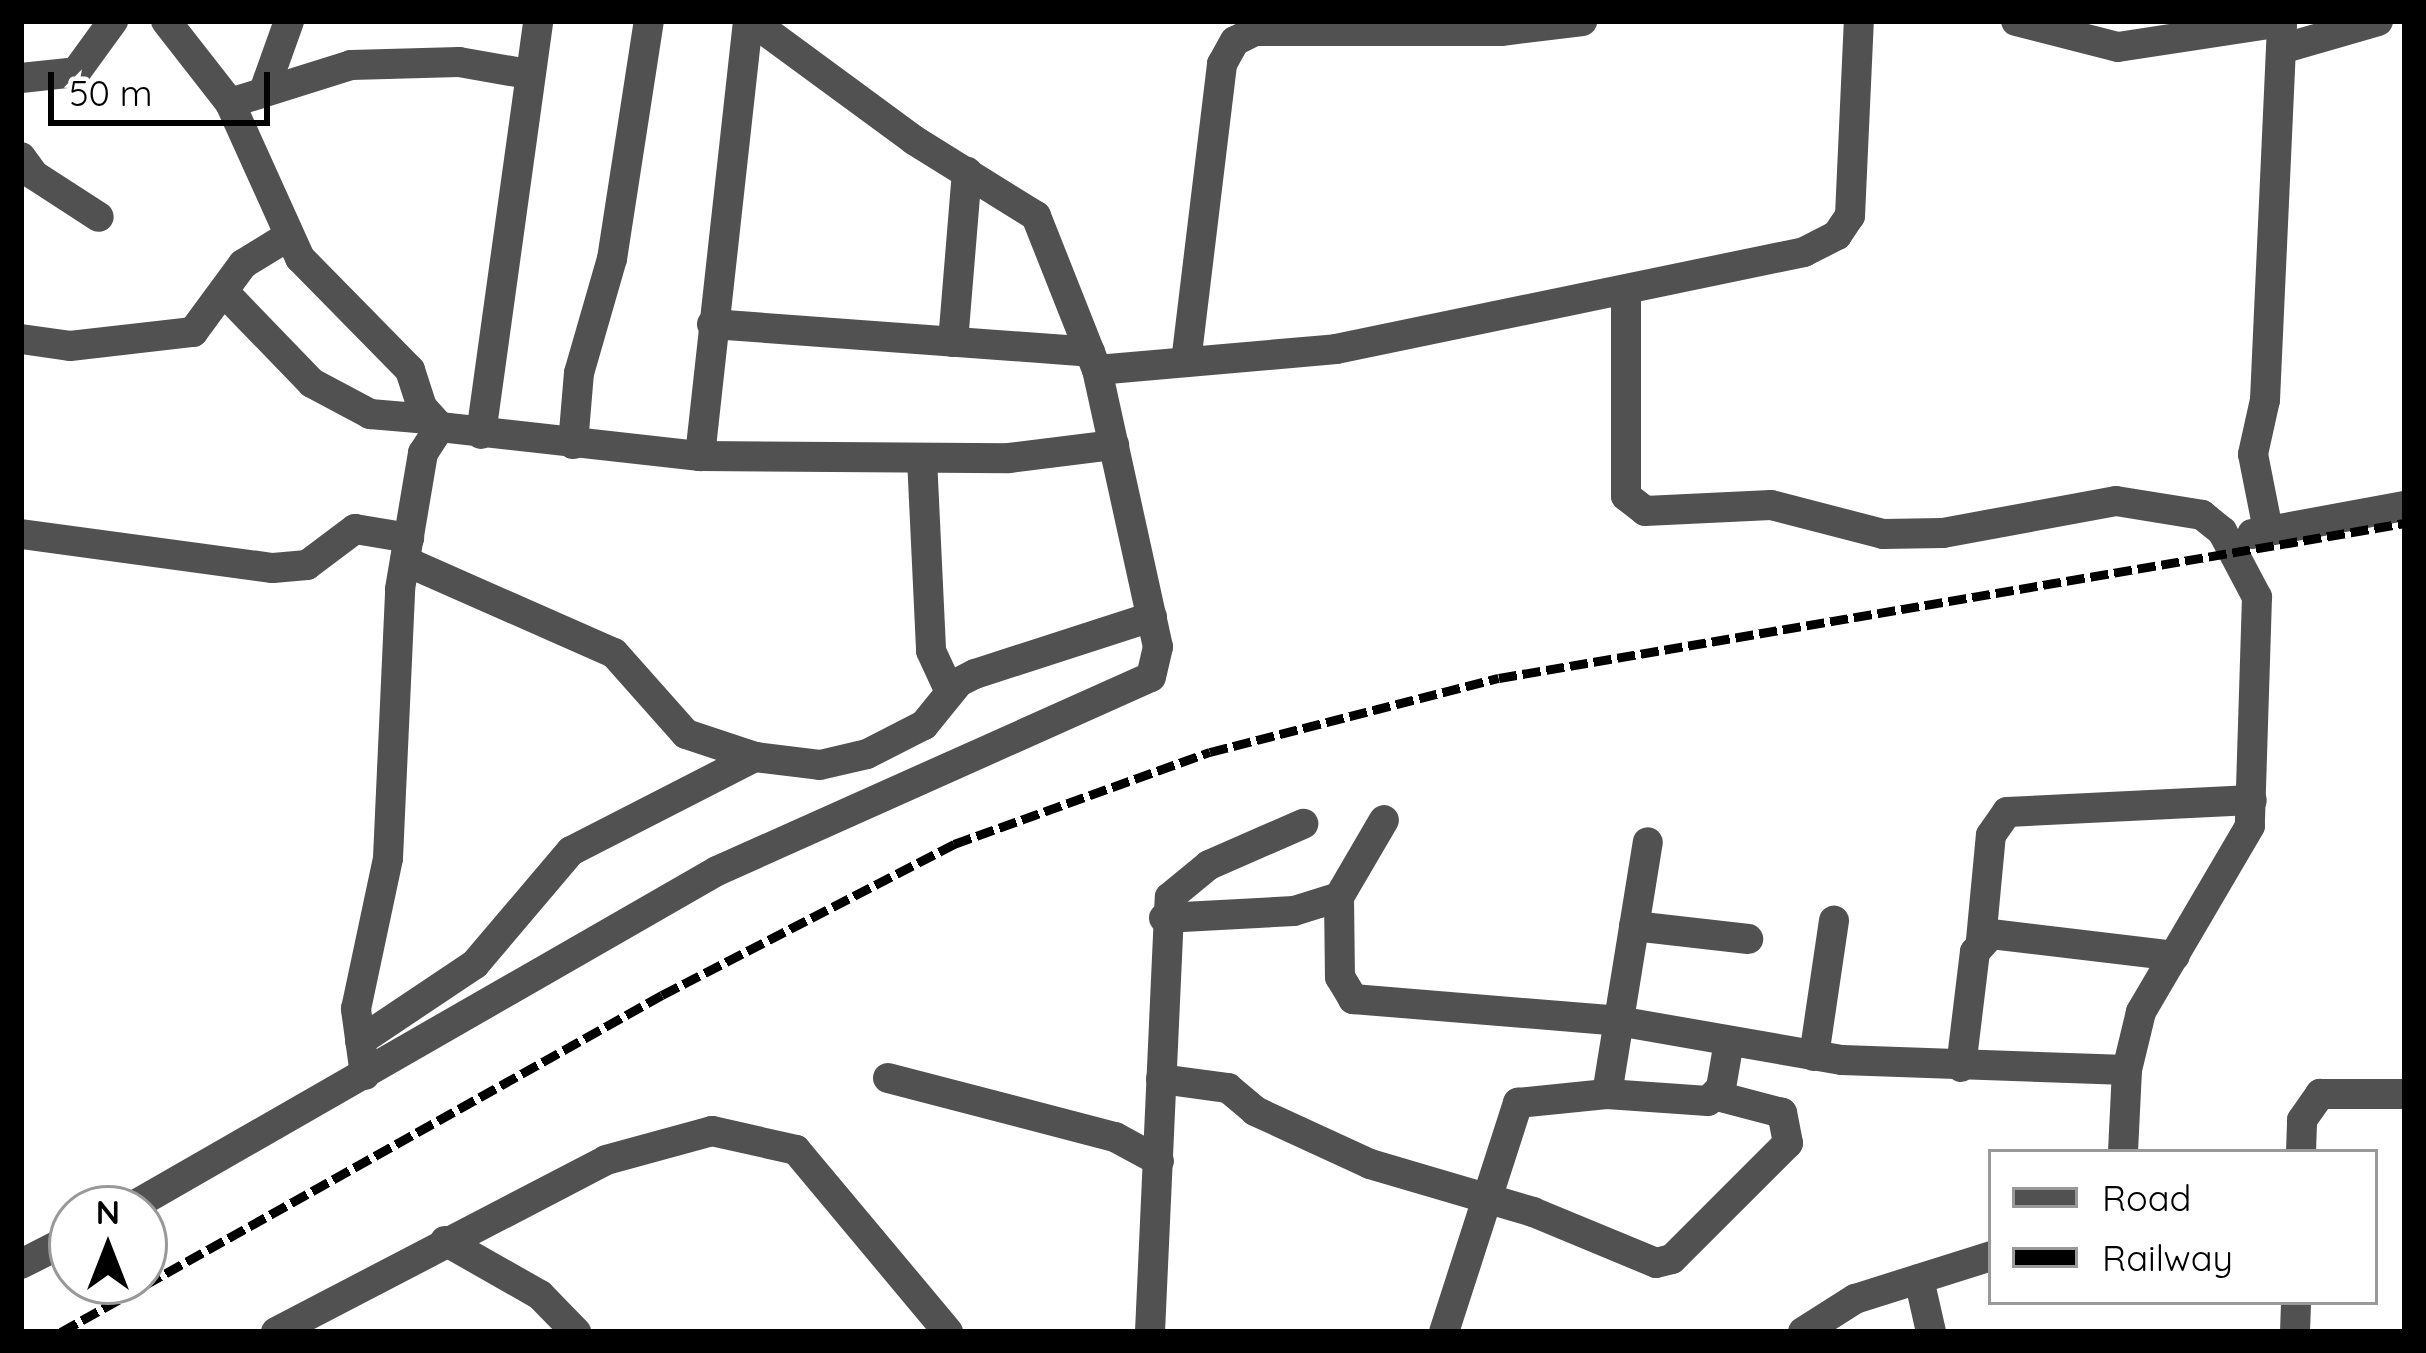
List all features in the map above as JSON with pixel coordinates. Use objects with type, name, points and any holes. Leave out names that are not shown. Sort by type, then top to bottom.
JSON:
[{"type":"street","points":[[21,78],[76,72],[113,21]]},
{"type":"street","points":[[166,21],[230,103],[287,237],[332,298],[410,370],[435,423],[423,453],[407,549],[388,858],[358,991],[365,1075]]},
{"type":"street","points":[[264,92],[289,21]]},
{"type":"street","points":[[481,434],[538,21]]},
{"type":"street","points":[[573,444],[579,373],[612,260],[650,21]]},
{"type":"street","points":[[168,1186],[734,863],[1136,689],[1158,664],[1152,617],[1093,361],[1036,216],[750,21],[700,456]]},
{"type":"street","points":[[1186,362],[1222,64],[1234,41],[1256,31],[1310,27],[1501,31],[1582,21]]},
{"type":"street","points":[[712,324],[953,341],[1093,361],[1186,362],[1354,346],[1804,252],[1837,235],[1850,215],[1859,21]]},
{"type":"street","points":[[2016,21],[2118,47],[2378,21]]},
{"type":"street","points":[[2268,530],[2253,454],[2265,400],[2282,30]]},
{"type":"street","points":[[230,103],[330,68],[380,62],[459,62],[528,74]]},
{"type":"street","points":[[21,157],[34,175],[99,217]]},
{"type":"street","points":[[953,341],[967,172]]},
{"type":"street","points":[[21,339],[70,346],[178,336],[200,328],[243,264],[287,237]]},
{"type":"street","points":[[1626,290],[1626,496],[1645,511],[1771,505],[1883,534],[1942,533],[2116,501],[2202,515],[2226,540],[2257,597],[2252,800],[2245,843],[2141,1012],[2127,1070],[2123,1149]]},
{"type":"street","points":[[225,292],[312,382],[370,414],[481,434],[700,456],[1010,458],[1114,445]]},
{"type":"street","points":[[922,458],[931,651],[950,692]]},
{"type":"street","points":[[2226,540],[2405,506]]},
{"type":"street","points":[[21,533],[273,568],[307,566],[355,530],[407,549],[614,653],[672,724],[755,757],[844,762],[924,725],[950,692],[975,674],[1152,617]]},
{"type":"street","points":[[360,1041],[475,964],[571,851],[755,757]]},
{"type":"street","points":[[1961,1067],[1991,836],[2007,812],[2252,800]]},
{"type":"street","points":[[1384,820],[1339,897],[1340,977],[1353,999],[1618,1021],[1814,1056],[1961,1067],[2127,1070]]},
{"type":"street","points":[[1150,1332],[1165,918],[1180,884],[1303,824]]},
{"type":"street","points":[[1606,1094],[1648,842]]},
{"type":"street","points":[[1165,918],[1294,911],[1339,897]]},
{"type":"street","points":[[1814,1056],[1834,920]]},
{"type":"street","points":[[1634,926],[1748,939]]},
{"type":"street","points":[[1981,940],[2007,932],[2176,956]]},
{"type":"street","points":[[1717,1096],[1729,1041]]},
{"type":"street","points":[[888,1078],[1115,1137],[1159,1161]]},
{"type":"street","points":[[1161,1078],[1228,1088],[1255,1111],[1370,1164],[1484,1203],[1533,1211],[1639,1260],[1672,1259],[1788,1143],[1782,1113],[1717,1096],[1698,1103],[1606,1094],[1518,1103],[1484,1203],[1444,1332]]},
{"type":"street","points":[[2301,1149],[2302,1120],[2320,1094],[2405,1094]]},
{"type":"street","points":[[276,1332],[620,1155],[712,1131],[775,1139],[796,1150],[949,1332]]},
{"type":"street","points":[[445,1241],[540,1294],[576,1332]]},
{"type":"street","points":[[21,1264],[48,1250]]},
{"type":"street","points":[[1803,1332],[1855,1299],[1988,1257]]},
{"type":"street","points":[[1919,1279],[1930,1332]]},
{"type":"railway","points":[[61,1332],[662,995],[954,844],[1210,752],[1499,678],[2405,523]]}]
